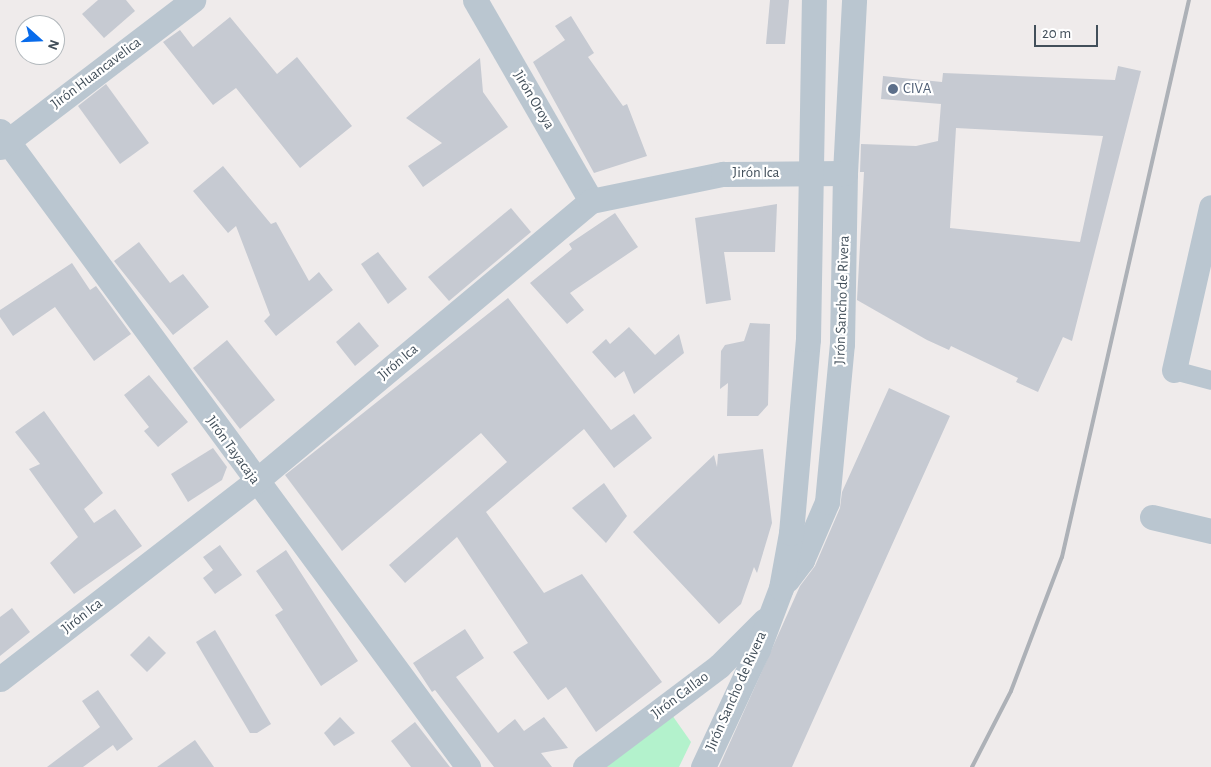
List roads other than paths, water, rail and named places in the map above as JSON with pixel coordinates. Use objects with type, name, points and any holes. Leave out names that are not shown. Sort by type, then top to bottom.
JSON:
[{"type":"street","name":"Jirón Huancavelica","points":[[2,140],[192,0]]},
{"type":"street","name":"Jirón Oroya","points":[[475,0],[591,201]]},
{"type":"street","name":"Jirón Sancho de Rivera","points":[[781,588],[793,524],[803,421],[814,0]]},
{"type":"street","name":"Jirón Sancho de Rivera","points":[[703,767],[758,649],[769,615],[781,588],[802,560],[827,502],[842,344],[845,173],[854,0]]},
{"type":"street","name":"Jirón Tayacaja","points":[[2,140],[468,767]]},
{"type":"street","name":"Jirón Ica","points":[[0,679],[256,481],[591,201],[723,174],[845,173]]},
{"type":"street","points":[[1211,207],[1174,370],[1211,380]]},
{"type":"street","points":[[1152,517],[1211,531]]},
{"type":"street","name":"Jirón Callao","points":[[585,767],[719,666],[769,615]]},
{"type":"railway","points":[[972,767],[1011,691],[1062,557],[1189,0]]},
{"type":"place","name":"CIVA","points":[[893,89]]}]
